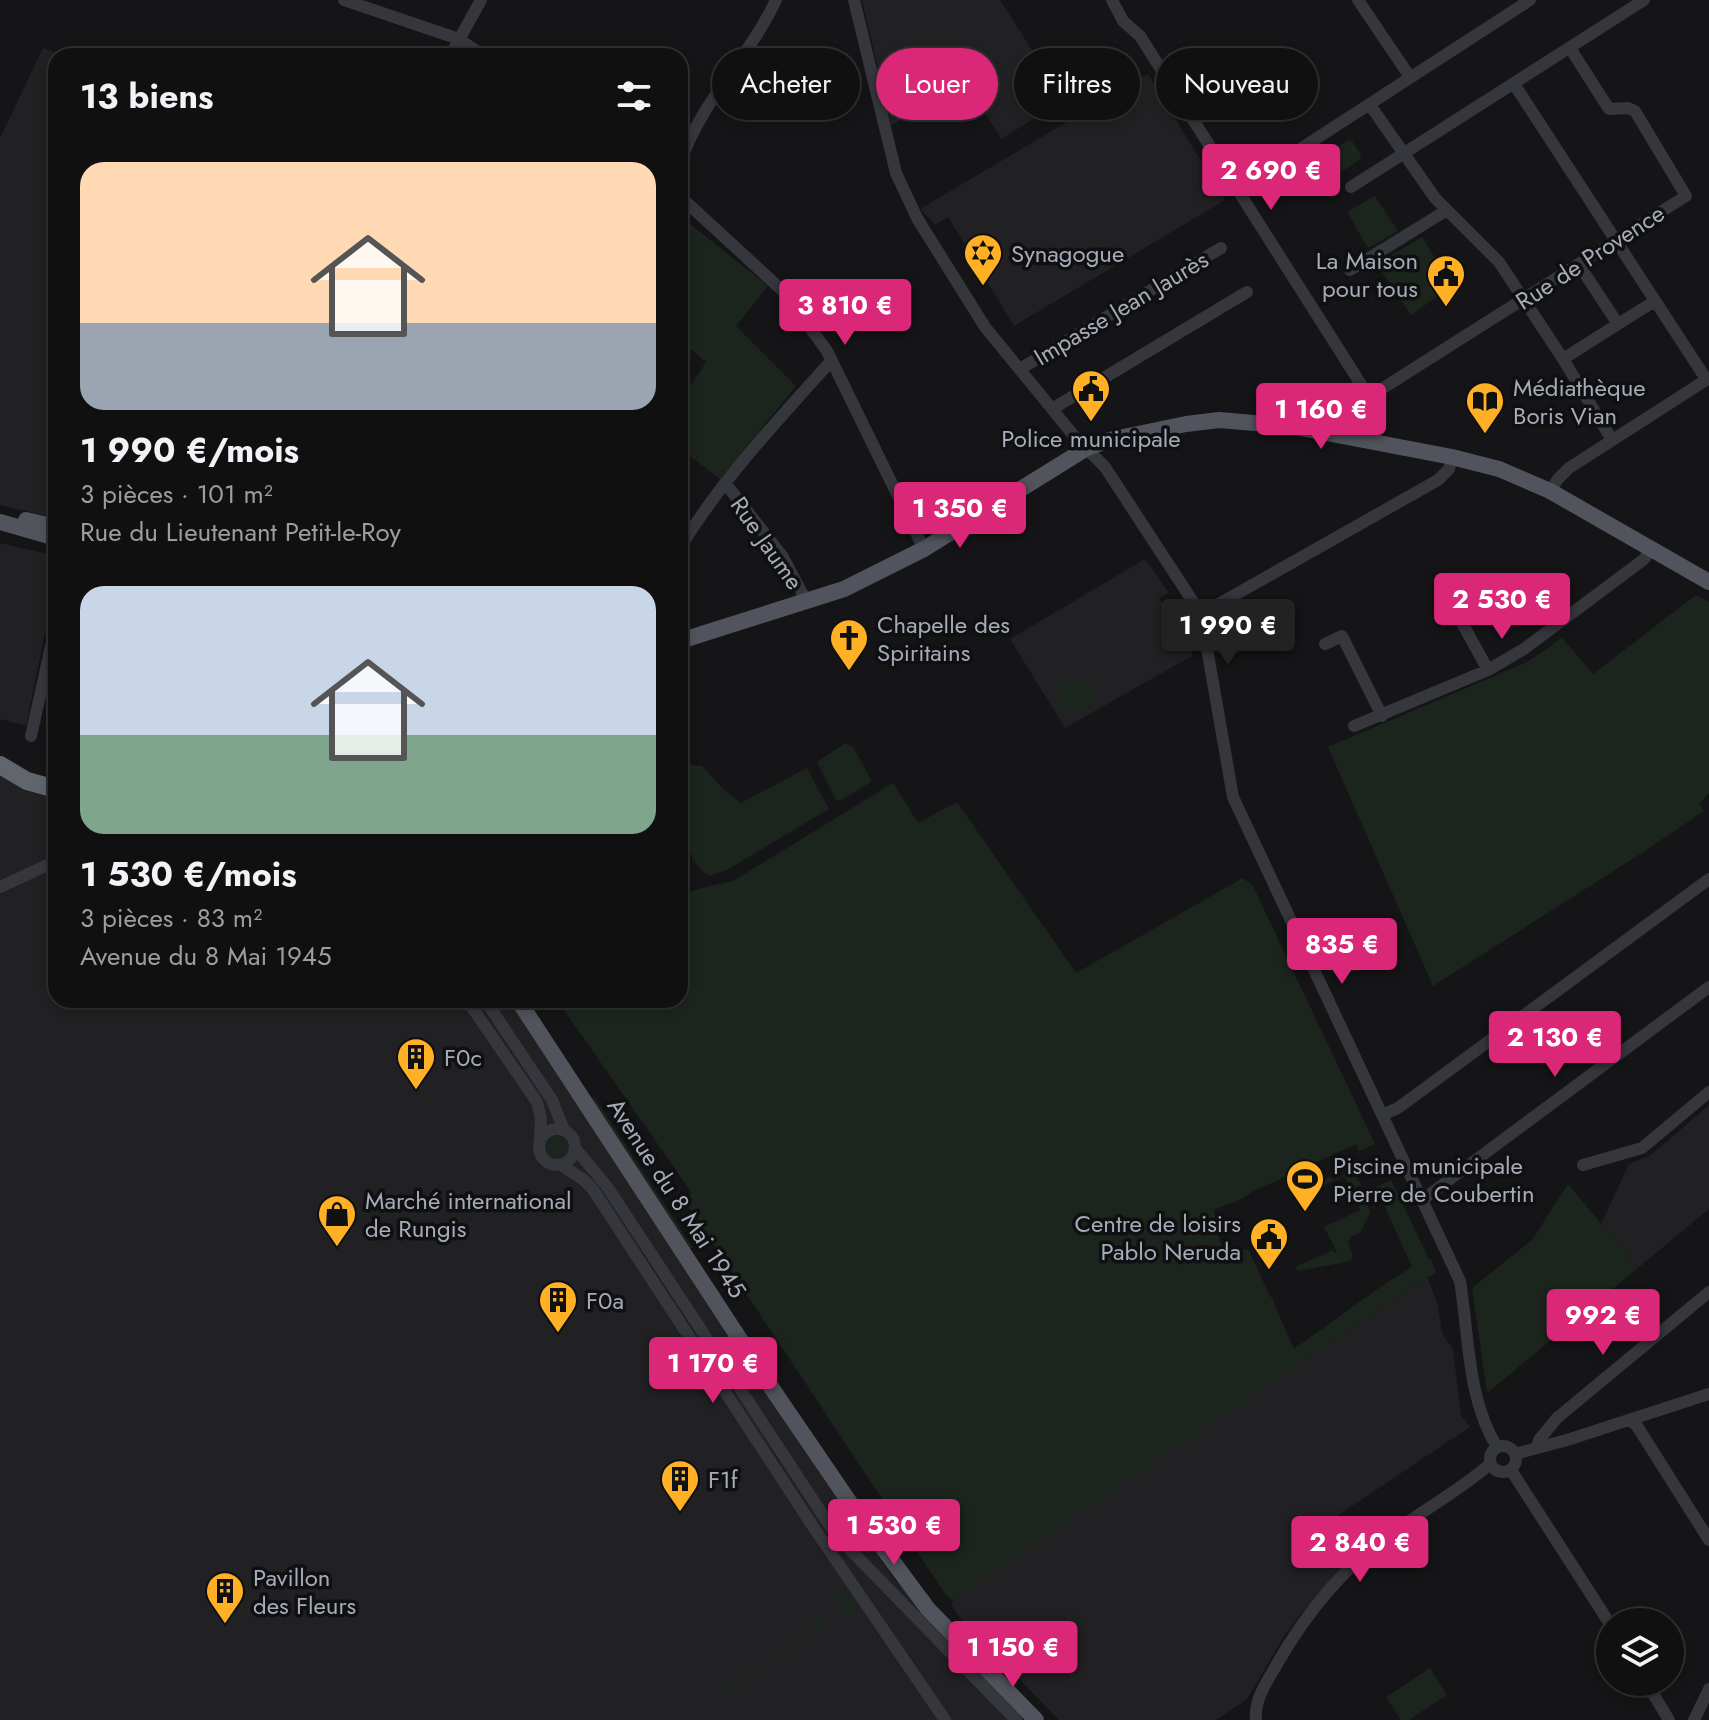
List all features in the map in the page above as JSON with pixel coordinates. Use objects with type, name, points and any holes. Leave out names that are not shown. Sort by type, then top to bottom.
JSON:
[{"type":"highway","points":[[0,765],[27,781],[48,787]]},
{"type":"main road","points":[[688,639],[844,589],[924,549],[1087,448],[1124,437],[1219,420],[1290,426],[1499,469],[1550,491],[1709,582]]},
{"type":"main road","points":[[0,513],[48,525]]},
{"type":"main road","points":[[0,522],[48,536]]},
{"type":"main road","name":"Avenue du 8 Mai 1945","points":[[523,1008],[859,1516],[928,1609],[1036,1720]]},
{"type":"street","points":[[344,0],[459,39],[472,48]]},
{"type":"street","points":[[454,48],[481,0]]},
{"type":"street","points":[[688,139],[776,0]]},
{"type":"street","points":[[854,0],[896,173],[917,218],[985,327],[1052,409],[1105,467],[1201,614],[1233,797],[1460,1281],[1471,1367],[1481,1408],[1497,1447]]},
{"type":"street","points":[[1112,0],[1123,21],[1140,36],[1369,397],[1356,438]]},
{"type":"street","points":[[1358,0],[1410,77]]},
{"type":"street","points":[[1237,190],[1530,0]]},
{"type":"street","points":[[1351,187],[1644,0]]},
{"type":"street","name":"Rue de Provence","points":[[1369,397],[1686,196],[1635,111],[1628,108],[1609,109],[1570,48]]},
{"type":"street","points":[[1514,84],[1708,379],[1569,468],[1550,491]]},
{"type":"street","points":[[1370,105],[1435,198],[1499,262],[1612,440]]},
{"type":"street","points":[[688,204],[784,292],[827,351],[924,549]]},
{"type":"street","points":[[1350,270],[1447,210]]},
{"type":"street","name":"Impasse Jean Jaurès","points":[[1020,369],[1221,248]]},
{"type":"street","points":[[1579,265],[1618,324]]},
{"type":"street","points":[[1052,409],[1247,292]]},
{"type":"street","points":[[1563,359],[1655,301]]},
{"type":"street","points":[[688,535],[725,483],[831,361]]},
{"type":"street","points":[[1201,614],[1438,480],[1449,469],[1452,457]]},
{"type":"street","name":"Rue Jaume","points":[[725,483],[783,557],[809,602]]},
{"type":"street","points":[[1354,726],[1488,670],[1536,640],[1643,560],[1652,549]]},
{"type":"street","points":[[1440,583],[1488,670]]},
{"type":"street","points":[[1325,644],[1342,636],[1382,716]]},
{"type":"street","points":[[31,736],[48,660]]},
{"type":"street","points":[[0,887],[48,865]]},
{"type":"street","points":[[1382,1115],[1404,1103],[1709,879]]},
{"type":"street","points":[[1422,1200],[1709,987]]},
{"type":"street","points":[[472,1008],[537,1102],[541,1119],[538,1148],[543,1159],[553,1165],[561,1165],[571,1159],[575,1148]]},
{"type":"street","points":[[490,1008],[552,1100],[564,1130],[573,1137],[575,1148],[608,1188],[827,1524],[1016,1720]]},
{"type":"street","points":[[1583,1165],[1642,1148],[1709,1092]]},
{"type":"street","points":[[540,1138],[553,1129],[564,1130]]},
{"type":"street","points":[[561,1165],[584,1180],[594,1191],[812,1525],[945,1720]]},
{"type":"street","points":[[1537,1448],[1539,1440],[1557,1418],[1709,1292]]},
{"type":"street","points":[[1515,1454],[1631,1421],[1709,1394]]},
{"type":"street","points":[[1631,1421],[1709,1540]]},
{"type":"street","points":[[1497,1447],[1509,1447],[1515,1454],[1516,1462],[1511,1470],[1499,1472],[1490,1464],[1489,1456],[1497,1447]]},
{"type":"street","points":[[1256,1720],[1256,1704],[1261,1691],[1296,1633],[1330,1589],[1373,1547],[1490,1464]]},
{"type":"street","points":[[1511,1470],[1600,1608]]},
{"type":"street","points":[[1654,1696],[1669,1720]]},
{"type":"street","points":[[1694,1720],[1707,1699]]},
{"type":"shaded area","points":[[862,0],[1000,0],[1031,48],[1014,48],[1014,120],[1032,120],[1001,139],[989,120],[998,120],[998,48],[876,48],[876,60]]},
{"type":"shaded area","points":[[43,48],[48,50],[48,516],[0,505],[0,138]]},
{"type":"shaded area","points":[[1148,74],[1156,87],[1156,120],[1176,120],[1225,200],[1014,326],[948,217],[935,225],[920,209],[1070,120],[1140,120],[1140,79]]},
{"type":"shaded area","points":[[1348,140],[1361,155],[1360,159],[1334,177],[1329,175],[1320,162],[1321,157]]},
{"type":"shaded area","points":[[1375,196],[1398,231],[1368,248],[1347,212]]},
{"type":"shaded area","points":[[688,222],[768,286],[736,326],[796,386],[720,479],[688,454],[688,390],[706,362],[688,347]]},
{"type":"shaded area","points":[[1422,237],[1446,277],[1440,280],[1445,291],[1411,315],[1377,264]]},
{"type":"shaded area","points":[[0,543],[48,554],[48,618],[26,726],[0,719]]},
{"type":"shaded area","points":[[1145,559],[1169,593],[1159,598],[1170,616],[1180,611],[1189,632],[1192,656],[1065,728],[1010,639]]},
{"type":"shaded area","points":[[1696,595],[1709,602],[1709,793],[1699,804],[1704,811],[1433,986],[1328,747],[1527,662],[1562,638],[1593,674]]},
{"type":"shaded area","points":[[1076,678],[1089,683],[1094,696],[1089,709],[1076,714],[1063,709],[1058,696],[1063,683]]},
{"type":"shaded area","points":[[845,743],[853,747],[872,781],[842,800],[836,800],[817,762]]},
{"type":"shaded area","name":"Marché international de Rungis","points":[[0,760],[48,781],[48,1008],[515,1008],[844,1509],[895,1580],[1028,1720],[0,1720]]},
{"type":"shaded area","points":[[688,765],[702,766],[741,803],[807,768],[829,809],[727,870],[710,876],[696,864],[690,852]]},
{"type":"shaded area","points":[[893,783],[918,823],[957,802],[1076,973],[1243,878],[1253,886],[1375,1144],[1359,1151],[1356,1144],[1214,1210],[1223,1255],[1248,1249],[1294,1349],[1412,1267],[1376,1187],[1391,1180],[1431,1259],[1435,1274],[952,1600],[686,1203],[684,1197],[692,1193],[563,1008],[688,1008],[688,894],[733,881]]},
{"type":"shaded area","points":[[594,1097],[692,1247],[689,1249],[591,1099]]},
{"type":"shaded area","points":[[1709,1105],[1709,1209],[1638,1268],[1601,1224],[1629,1164],[1651,1155]]},
{"type":"shaded area","points":[[556,1136],[563,1139],[566,1146],[563,1153],[556,1156],[549,1153],[546,1146],[549,1139]]},
{"type":"shaded area","points":[[1347,1163],[1361,1185],[1351,1189],[1344,1176],[1316,1189],[1312,1180],[1331,1177],[1332,1180],[1346,1174]]},
{"type":"shaded area","points":[[1568,1184],[1638,1268],[1487,1393],[1472,1288],[1532,1240]]},
{"type":"shaded area","points":[[1364,1193],[1370,1213],[1360,1233],[1348,1242],[1353,1256],[1351,1261],[1298,1271],[1295,1267],[1333,1250],[1337,1252],[1324,1227],[1360,1210],[1354,1196]]},
{"type":"shaded area","points":[[1427,1277],[1438,1305],[1442,1333],[1453,1350],[1461,1415],[1470,1427],[1331,1520],[1353,1555],[1283,1638],[1247,1699],[1216,1720],[1059,1720],[960,1618],[951,1605],[956,1596]]},
{"type":"shaded area","points":[[841,1586],[858,1606],[856,1610],[846,1613],[833,1594]]},
{"type":"shaded area","points":[[820,1620],[828,1625],[725,1693],[723,1684],[727,1677],[726,1688],[811,1633],[814,1621]]},
{"type":"shaded area","points":[[1430,1668],[1447,1695],[1409,1720],[1401,1720],[1386,1697]]},
{"type":"place","name":"Synagogue","points":[[983,287]]},
{"type":"place","name":"La Maison pour tous","points":[[1446,308]]},
{"type":"place","name":"Police municipale","points":[[1091,423]]},
{"type":"place","name":"Médiathèque Boris Vian","points":[[1485,435]]},
{"type":"place","name":"Chapelle des Spiritains","points":[[849,672]]},
{"type":"place","name":"F0c","points":[[416,1091]]},
{"type":"place","name":"Piscine municipale Pierre de Coubertin","points":[[1305,1213]]},
{"type":"place","name":"Marché international de Rungis","points":[[337,1248]]},
{"type":"place","name":"Centre de loisirs Pablo Neruda","points":[[1269,1271]]},
{"type":"place","name":"F0a","points":[[558,1334]]},
{"type":"place","name":"F1f","points":[[680,1513]]},
{"type":"place","name":"Pavillon des Fleurs","points":[[225,1625]]}]
